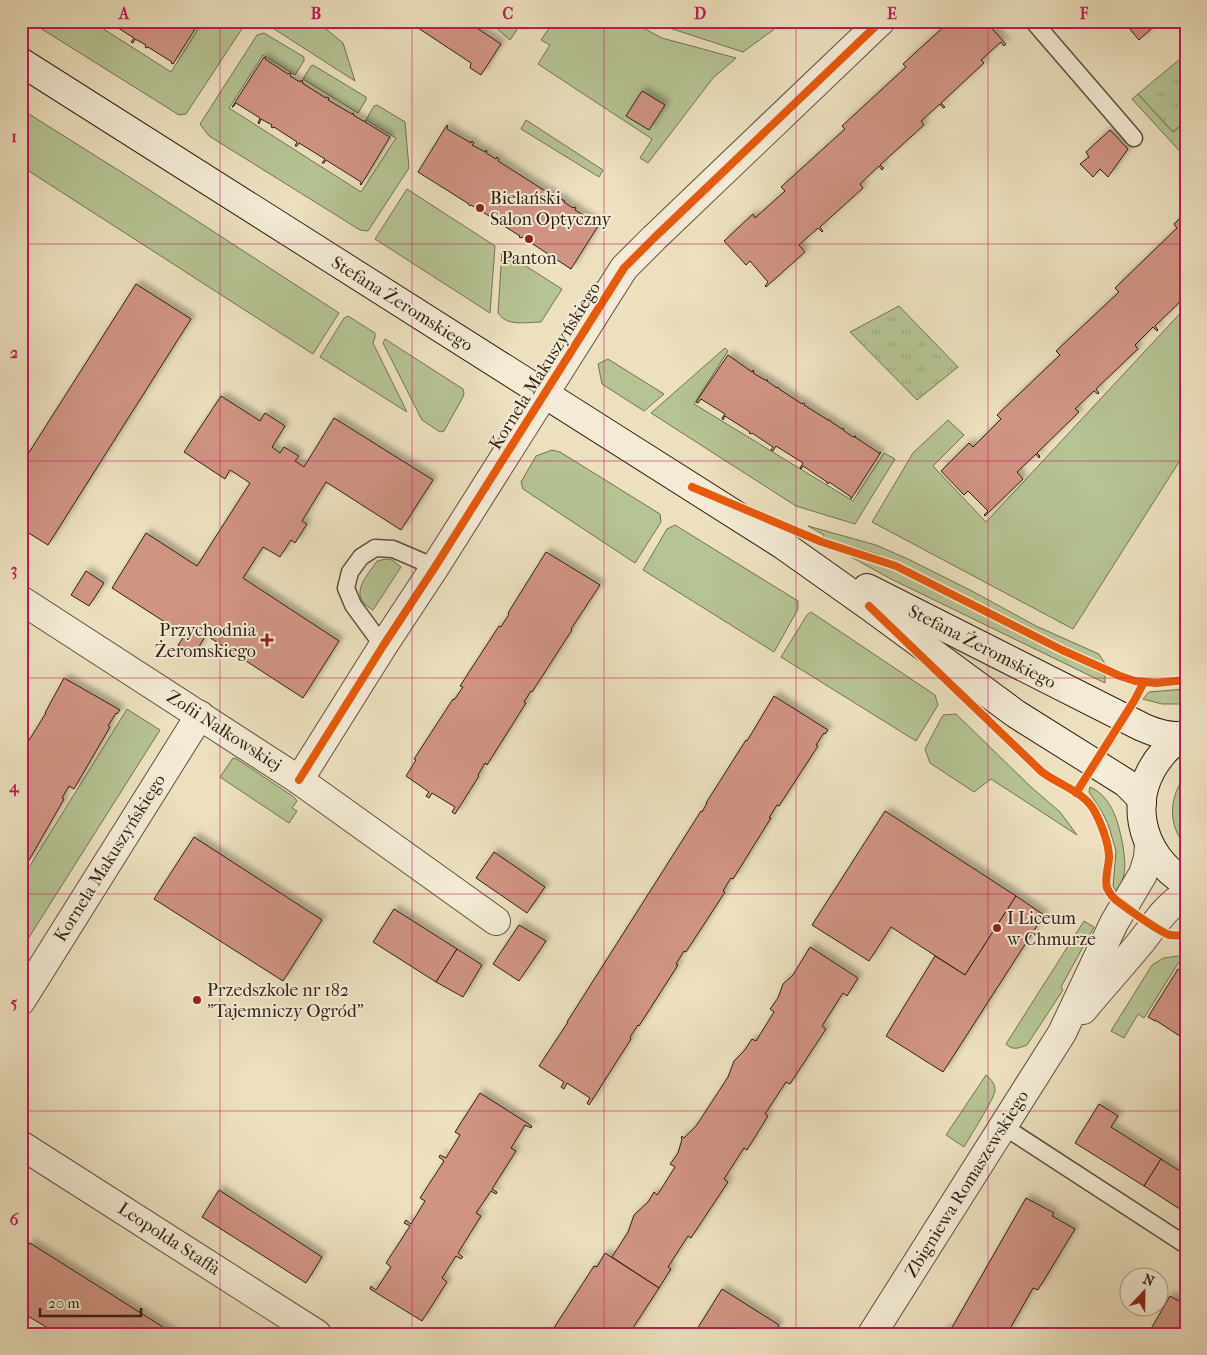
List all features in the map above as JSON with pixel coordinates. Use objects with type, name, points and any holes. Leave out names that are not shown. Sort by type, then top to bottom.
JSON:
[{"type":"street","name":"Kornela Makuszyńskiego","points":[[299,780],[624,268],[881,21]]},
{"type":"street","name":"Stefana Żeromskiego","points":[[21,62],[783,545],[1016,714],[1126,783],[1139,796],[1142,803]]},
{"type":"street","name":"Stefana Żeromskiego","points":[[783,545],[1123,718],[1155,732],[1177,737],[1186,735]]},
{"type":"street","name":"Zofii Nałkowskiej","points":[[21,600],[299,780],[496,921]]},
{"type":"street","name":"Kornela Makuszyńskiego","points":[[21,1001],[200,715]]},
{"type":"street","points":[[1186,735],[1164,752],[1156,764],[1144,789],[1142,803],[1145,831],[1156,857],[1176,877],[1186,883]]},
{"type":"street","name":"Zbigniewa Romaszewskiego","points":[[872,1334],[1062,1034],[1114,923],[1143,874],[1148,858],[1149,844]]},
{"type":"street","name":"Zbigniewa Romaszewskiego","points":[[1062,1034],[1161,915],[1186,894]]},
{"type":"street","name":"Leopolda Staffa","points":[[21,1145],[317,1334]]},
{"type":"lane","points":[[1033,21],[1134,138]]},
{"type":"lane","points":[[383,646],[353,605],[346,588],[350,572],[361,557],[375,548],[393,549],[435,567]]},
{"type":"lane","points":[[1003,1126],[1186,1245]]},
{"type":"green space","points":[[29,21],[91,21],[171,72],[203,21],[244,21],[245,24],[186,114],[179,115]]},
{"type":"green space","points":[[270,21],[316,21],[343,43],[355,81],[268,25]]},
{"type":"green space","points":[[488,21],[523,21],[510,40]]},
{"type":"green space","points":[[554,21],[630,21],[662,38],[736,58],[713,78],[648,163],[640,158],[652,139],[538,64],[550,45],[541,40]]},
{"type":"green space","points":[[648,21],[783,21],[784,22],[743,52]]},
{"type":"green space","points":[[264,33],[304,57],[304,61],[295,75],[263,55],[229,108],[361,192],[396,138],[366,120],[374,106],[377,105],[405,122],[409,168],[368,231],[360,230],[209,136],[200,124],[257,35]]},
{"type":"green space","points":[[1186,54],[1186,121],[1173,132],[1138,94]]},
{"type":"green space","points":[[313,65],[366,97],[358,113],[303,79]]},
{"type":"green space","points":[[1138,94],[1173,132],[1186,121],[1186,158],[1132,99]]},
{"type":"green space","points":[[21,109],[339,313],[313,354],[21,166]]},
{"type":"green space","points":[[526,120],[603,170],[599,177],[521,129]]},
{"type":"green space","points":[[407,189],[495,246],[490,313],[375,239]]},
{"type":"green space","points":[[502,251],[562,289],[541,322],[512,322],[506,320],[498,313]]},
{"type":"green space","points":[[899,306],[958,367],[917,400],[850,332]]},
{"type":"green space","points":[[1186,307],[1186,451],[1073,629],[872,522],[913,453],[948,420],[964,435],[933,466],[986,522]]},
{"type":"green space","points":[[348,316],[375,333],[373,343],[407,412],[320,357],[344,318]]},
{"type":"green space","points":[[385,339],[463,389],[463,397],[444,431],[440,432],[422,420],[383,343]]},
{"type":"green space","points":[[725,348],[728,351],[694,404],[853,501],[884,453],[895,459],[855,524],[796,506],[651,413]]},
{"type":"green space","points":[[608,359],[664,394],[644,411],[602,384],[598,364]]},
{"type":"green space","points":[[552,450],[560,452],[660,514],[661,522],[635,563],[523,489],[521,482],[536,456]]},
{"type":"green space","points":[[675,525],[798,601],[798,609],[774,652],[643,570],[667,529]]},
{"type":"green space","points":[[808,526],[876,545],[908,559],[1036,626],[1099,654],[1107,667],[894,561],[823,538],[824,535]]},
{"type":"green space","points":[[844,553],[890,568],[1105,675],[1105,683],[891,579]]},
{"type":"green space","points":[[392,560],[401,567],[373,610],[360,597],[361,586],[377,561]]},
{"type":"green space","points":[[811,612],[935,695],[938,705],[916,741],[781,657],[807,615]]},
{"type":"green space","points":[[1186,689],[1186,704],[1162,704],[1143,699],[1149,692]]},
{"type":"green space","points":[[127,709],[160,730],[21,950],[21,880]]},
{"type":"green space","points":[[956,714],[1031,787],[1060,812],[1077,835],[991,779],[974,792],[930,763],[925,749],[943,715]]},
{"type":"green space","points":[[233,758],[294,797],[297,801],[292,808],[297,811],[289,823],[220,777]]},
{"type":"green space","points":[[1186,774],[1186,847],[1176,829],[1173,820],[1173,810],[1176,792]]},
{"type":"green space","points":[[1090,787],[1104,797],[1114,812],[1119,829],[1125,867],[1120,888],[1117,892],[1113,887],[1116,851],[1108,824],[1089,792]]},
{"type":"green space","points":[[1084,921],[1094,927],[1061,987],[1063,990],[1027,1045],[1011,1048],[1006,1044]]},
{"type":"green space","points":[[1186,955],[1186,966],[1179,962],[1144,1018],[1138,1014],[1124,1038],[1111,1031],[1152,965],[1164,958]]},
{"type":"green space","points":[[986,1075],[993,1082],[994,1095],[964,1147],[946,1135]]},
{"type":"building","points":[[108,21],[200,21],[173,64],[135,39],[133,43],[131,42],[134,38],[110,23],[108,27],[106,26]]},
{"type":"building","points":[[412,21],[466,21],[501,44],[481,75],[470,68],[471,63],[412,24],[409,28]]},
{"type":"building","points":[[950,21],[985,21],[1006,44],[1004,46],[1001,42],[981,60],[984,63],[941,103],[945,107],[943,108],[940,104],[921,121],[924,125],[880,165],[884,168],[882,170],[879,166],[860,184],[863,188],[820,227],[822,232],[818,228],[799,245],[805,252],[766,287],[768,282],[750,261],[746,265],[724,241],[753,214],[755,218],[785,191],[781,187],[845,129],[842,126],[906,67],[903,64]]},
{"type":"building","points":[[1123,21],[1160,21],[1139,40]]},
{"type":"building","points":[[264,57],[288,74],[291,74],[290,76],[300,82],[301,80],[303,81],[302,83],[329,98],[328,100],[353,113],[353,115],[390,137],[361,185],[361,182],[326,160],[322,163],[325,159],[299,143],[295,146],[297,142],[271,127],[272,125],[261,119],[259,124],[260,118],[236,103],[232,107]]},
{"type":"building","points":[[642,91],[665,105],[649,130],[626,116]]},
{"type":"building","points":[[447,125],[447,129],[471,143],[472,141],[474,143],[472,145],[485,152],[486,150],[486,153],[496,159],[497,157],[498,161],[565,201],[573,208],[576,208],[575,210],[598,224],[600,223],[571,269],[418,172]]},
{"type":"building","points":[[1110,130],[1128,149],[1108,177],[1100,169],[1093,177],[1080,164],[1089,157],[1086,152]]},
{"type":"building","points":[[1186,212],[1186,296],[1155,326],[1157,331],[1153,327],[1135,345],[1138,349],[1096,389],[1099,393],[1094,391],[1075,409],[1079,412],[1037,453],[1040,456],[1039,458],[1036,454],[1017,472],[1023,479],[985,516],[988,511],[968,491],[964,495],[941,471],[969,443],[973,447],[1001,419],[997,415],[1060,355],[1056,351],[1119,292],[1115,288],[1177,228],[1174,224]]},
{"type":"building","points":[[136,284],[191,319],[48,545],[21,530],[21,465]]},
{"type":"building","points":[[728,355],[752,372],[753,370],[753,373],[768,380],[777,388],[844,429],[853,437],[856,436],[879,453],[881,452],[851,499],[851,497],[829,482],[828,484],[803,466],[801,469],[803,463],[776,446],[773,451],[771,450],[773,447],[725,416],[723,420],[722,418],[725,414],[701,399],[698,403],[696,402]]},
{"type":"building","points":[[221,396],[260,421],[265,413],[285,426],[272,447],[280,453],[284,447],[299,456],[295,461],[304,467],[334,418],[433,480],[401,530],[326,482],[302,521],[307,524],[295,543],[291,540],[280,557],[263,547],[243,578],[339,641],[303,698],[206,635],[194,655],[178,645],[185,635],[112,588],[146,533],[197,566],[250,483],[230,470],[225,479],[184,452]]},
{"type":"building","points":[[546,552],[600,585],[524,702],[526,703],[487,765],[485,763],[455,814],[452,812],[455,807],[432,793],[429,798],[426,796],[429,792],[406,776],[416,760],[414,759],[453,699],[463,687],[460,686],[499,626],[501,627]]},
{"type":"building","points":[[86,571],[104,583],[89,606],[71,595]]},
{"type":"building","points":[[64,678],[120,710],[108,726],[110,727],[74,789],[69,786],[62,798],[64,799],[28,862],[23,859],[21,862],[21,753],[46,713]]},
{"type":"building","points":[[774,696],[828,730],[816,745],[818,746],[779,806],[777,805],[733,879],[731,878],[723,891],[725,892],[686,952],[684,951],[676,964],[678,965],[630,1037],[631,1039],[589,1105],[587,1103],[590,1098],[567,1083],[564,1089],[561,1087],[564,1082],[539,1066]]},
{"type":"building","points":[[885,811],[1016,896],[965,975],[891,927],[869,961],[812,925]]},
{"type":"building","points":[[194,837],[322,920],[283,981],[154,899]]},
{"type":"building","points":[[494,852],[545,887],[527,913],[476,878]]},
{"type":"building","points":[[1016,896],[1044,915],[943,1072],[886,1036],[935,956],[965,975]]},
{"type":"building","points":[[394,909],[457,949],[436,982],[373,942]]},
{"type":"building","points":[[519,925],[546,941],[519,981],[493,964]]},
{"type":"building","points":[[810,947],[858,978],[847,996],[843,993],[822,1026],[826,1029],[790,1084],[786,1082],[765,1114],[768,1116],[747,1150],[744,1148],[724,1179],[728,1182],[691,1238],[688,1236],[668,1267],[671,1269],[659,1288],[612,1257],[628,1232],[634,1215],[648,1202],[654,1192],[658,1194],[675,1167],[670,1164],[678,1153],[682,1136],[684,1138],[696,1126],[728,1077],[734,1061],[752,1039],[756,1041],[774,1012],[770,1009],[778,998],[783,984],[793,975]]},
{"type":"building","points":[[457,949],[482,965],[463,997],[436,982]]},
{"type":"building","points":[[1178,969],[1186,975],[1186,1040],[1148,1017]]},
{"type":"building","points":[[480,1093],[532,1126],[531,1128],[525,1125],[511,1148],[516,1151],[492,1189],[497,1192],[496,1194],[491,1191],[476,1213],[481,1216],[458,1253],[463,1257],[461,1259],[456,1256],[442,1278],[447,1282],[422,1321],[370,1289],[371,1286],[376,1290],[391,1267],[386,1263],[410,1226],[404,1223],[406,1220],[411,1224],[425,1201],[420,1198],[444,1161],[439,1157],[440,1155],[446,1158],[460,1135],[455,1132]]},
{"type":"building","points":[[1099,1104],[1118,1116],[1111,1127],[1161,1159],[1144,1186],[1075,1143]]},
{"type":"building","points":[[1161,1159],[1186,1175],[1186,1213],[1144,1186]]},
{"type":"building","points":[[219,1190],[322,1257],[306,1283],[202,1217]]},
{"type":"building","points":[[1026,1198],[1054,1213],[1052,1216],[1075,1229],[1038,1290],[1033,1288],[1007,1334],[943,1334],[945,1329],[950,1331]]},
{"type":"building","points":[[30,1243],[174,1334],[51,1334],[53,1331],[21,1312],[21,1257]]},
{"type":"building","points":[[605,1253],[659,1288],[629,1334],[550,1334],[594,1266],[597,1267]]},
{"type":"building","points":[[722,1289],[779,1325],[774,1334],[694,1334]]},
{"type":"building","points":[[1170,1296],[1186,1305],[1186,1334],[1148,1334],[1157,1318],[1170,1318]]},
{"type":"cycle path","points":[[299,780],[624,268],[881,21]]},
{"type":"cycle path","points":[[692,487],[822,542],[896,566],[1062,650],[1120,676],[1135,681],[1156,683],[1186,680]]},
{"type":"cycle path","points":[[869,606],[1042,772],[1076,792],[1087,801],[1098,818],[1106,838],[1109,851],[1106,884],[1113,897],[1165,933],[1186,935]]},
{"type":"cycle path","points":[[1076,793],[1144,682]]},
{"type":"place","name":"Bielański Salon Optyczny","points":[[480,208]]},
{"type":"place","name":"Panton","points":[[529,239]]},
{"type":"place","name":"Przychodnia Żeromskiego","points":[[267,640]]},
{"type":"place","name":"I Liceum w Chmurze","points":[[997,928]]},
{"type":"place","name":"Przedszkole nr 182 \"Tajemniczy Ogród\"","points":[[197,1000]]}]
